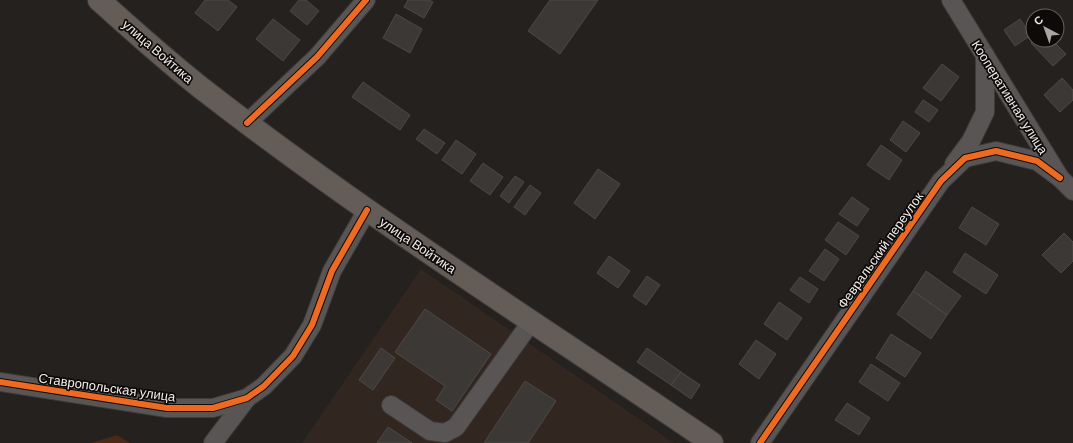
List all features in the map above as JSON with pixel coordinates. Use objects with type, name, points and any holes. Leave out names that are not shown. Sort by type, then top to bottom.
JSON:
[{"type":"main road","name":"улица Войтика","points":[[99,0],[207,93],[247,123],[367,210],[708,442]]},
{"type":"street","points":[[247,123],[317,56],[366,0]]},
{"type":"street","name":"Кооперативная улица","points":[[951,0],[1060,178],[1073,191]]},
{"type":"street","name":"Февральский переулок","points":[[760,443],[941,181],[971,141],[985,112],[985,55]]},
{"type":"street","name":"Февральский переулок","points":[[941,181],[965,158],[996,151],[1037,161],[1060,178]]},
{"type":"street","name":"Ставропольская улица","points":[[0,382],[167,408],[213,408],[247,398],[264,386],[293,356],[312,325],[332,271],[367,210]]},
{"type":"street","points":[[391,405],[430,431],[445,433],[456,427],[531,322]]},
{"type":"street","points":[[213,443],[247,398]]},
{"type":"shaded area","points":[[421,269],[674,443],[302,443]]},
{"type":"shaded area","points":[[117,435],[130,443],[91,443]]},
{"type":"building","points":[[205,0],[228,0],[237,7],[218,31],[195,13]]},
{"type":"building","points":[[299,0],[306,0],[319,11],[307,25],[290,11]]},
{"type":"building","points":[[408,0],[429,0],[433,2],[424,18],[404,7]]},
{"type":"building","points":[[550,0],[598,0],[560,54],[528,31]]},
{"type":"building","points":[[396,14],[422,29],[410,53],[383,38]]},
{"type":"building","points":[[273,19],[300,40],[283,61],[256,39]]},
{"type":"building","points":[[1020,19],[1025,26],[1025,39],[1015,46],[1004,30]]},
{"type":"building","points":[[1036,48],[1060,48],[1066,54],[1053,66]]},
{"type":"building","points":[[942,64],[959,77],[941,101],[923,88]]},
{"type":"building","points":[[1062,78],[1073,90],[1073,100],[1060,112],[1044,95]]},
{"type":"building","points":[[363,82],[410,115],[400,130],[352,97]]},
{"type":"building","points":[[923,100],[938,110],[929,122],[915,112]]},
{"type":"building","points":[[903,121],[920,133],[906,152],[890,140]]},
{"type":"building","points":[[424,129],[445,143],[437,154],[416,139]]},
{"type":"building","points":[[456,140],[476,154],[462,174],[442,160]]},
{"type":"building","points":[[881,145],[902,160],[889,180],[867,165]]},
{"type":"building","points":[[483,163],[503,177],[490,195],[470,181]]},
{"type":"building","points":[[598,169],[620,184],[595,219],[574,203]]},
{"type":"building","points":[[515,176],[524,182],[509,203],[500,196]]},
{"type":"building","points":[[530,185],[541,193],[525,215],[514,207]]},
{"type":"building","points":[[852,197],[869,209],[857,226],[839,214]]},
{"type":"building","points":[[972,207],[999,224],[986,245],[959,228]]},
{"type":"building","points":[[838,222],[859,236],[846,255],[825,240]]},
{"type":"building","points":[[1064,233],[1073,242],[1073,261],[1061,273],[1042,255]]},
{"type":"building","points":[[825,249],[839,259],[824,281],[809,271]]},
{"type":"building","points":[[965,253],[998,275],[986,294],[953,272]]},
{"type":"building","points":[[609,256],[630,271],[618,288],[597,273]]},
{"type":"building","points":[[926,271],[961,296],[947,315],[913,291]]},
{"type":"building","points":[[647,276],[660,285],[646,305],[633,296]]},
{"type":"building","points":[[800,277],[818,289],[809,303],[790,290]]},
{"type":"building","points":[[913,291],[947,315],[931,339],[897,314]]},
{"type":"building","points":[[779,302],[802,318],[787,340],[764,324]]},
{"type":"building","points":[[425,309],[491,354],[452,411],[436,400],[445,386],[395,352]]},
{"type":"building","points":[[891,334],[921,353],[905,377],[876,358]]},
{"type":"building","points":[[756,340],[776,354],[759,379],[739,364]]},
{"type":"building","points":[[381,348],[395,358],[373,390],[359,380]]},
{"type":"building","points":[[647,348],[681,372],[671,385],[637,362]]},
{"type":"building","points":[[871,364],[900,383],[888,401],[859,382]]},
{"type":"building","points":[[681,372],[700,385],[691,399],[671,385]]},
{"type":"building","points":[[525,381],[556,401],[528,443],[484,443]]},
{"type":"building","points":[[847,403],[870,418],[859,435],[835,420]]},
{"type":"building","points":[[388,427],[412,443],[377,443]]},
{"type":"cycle path","points":[[247,123],[317,57],[366,0]]},
{"type":"cycle path","points":[[760,443],[941,181],[965,158],[996,151],[1037,161],[1060,178]]},
{"type":"cycle path","points":[[0,382],[167,408],[213,408],[247,398],[264,386],[293,356],[312,325],[332,271],[367,210]]}]
